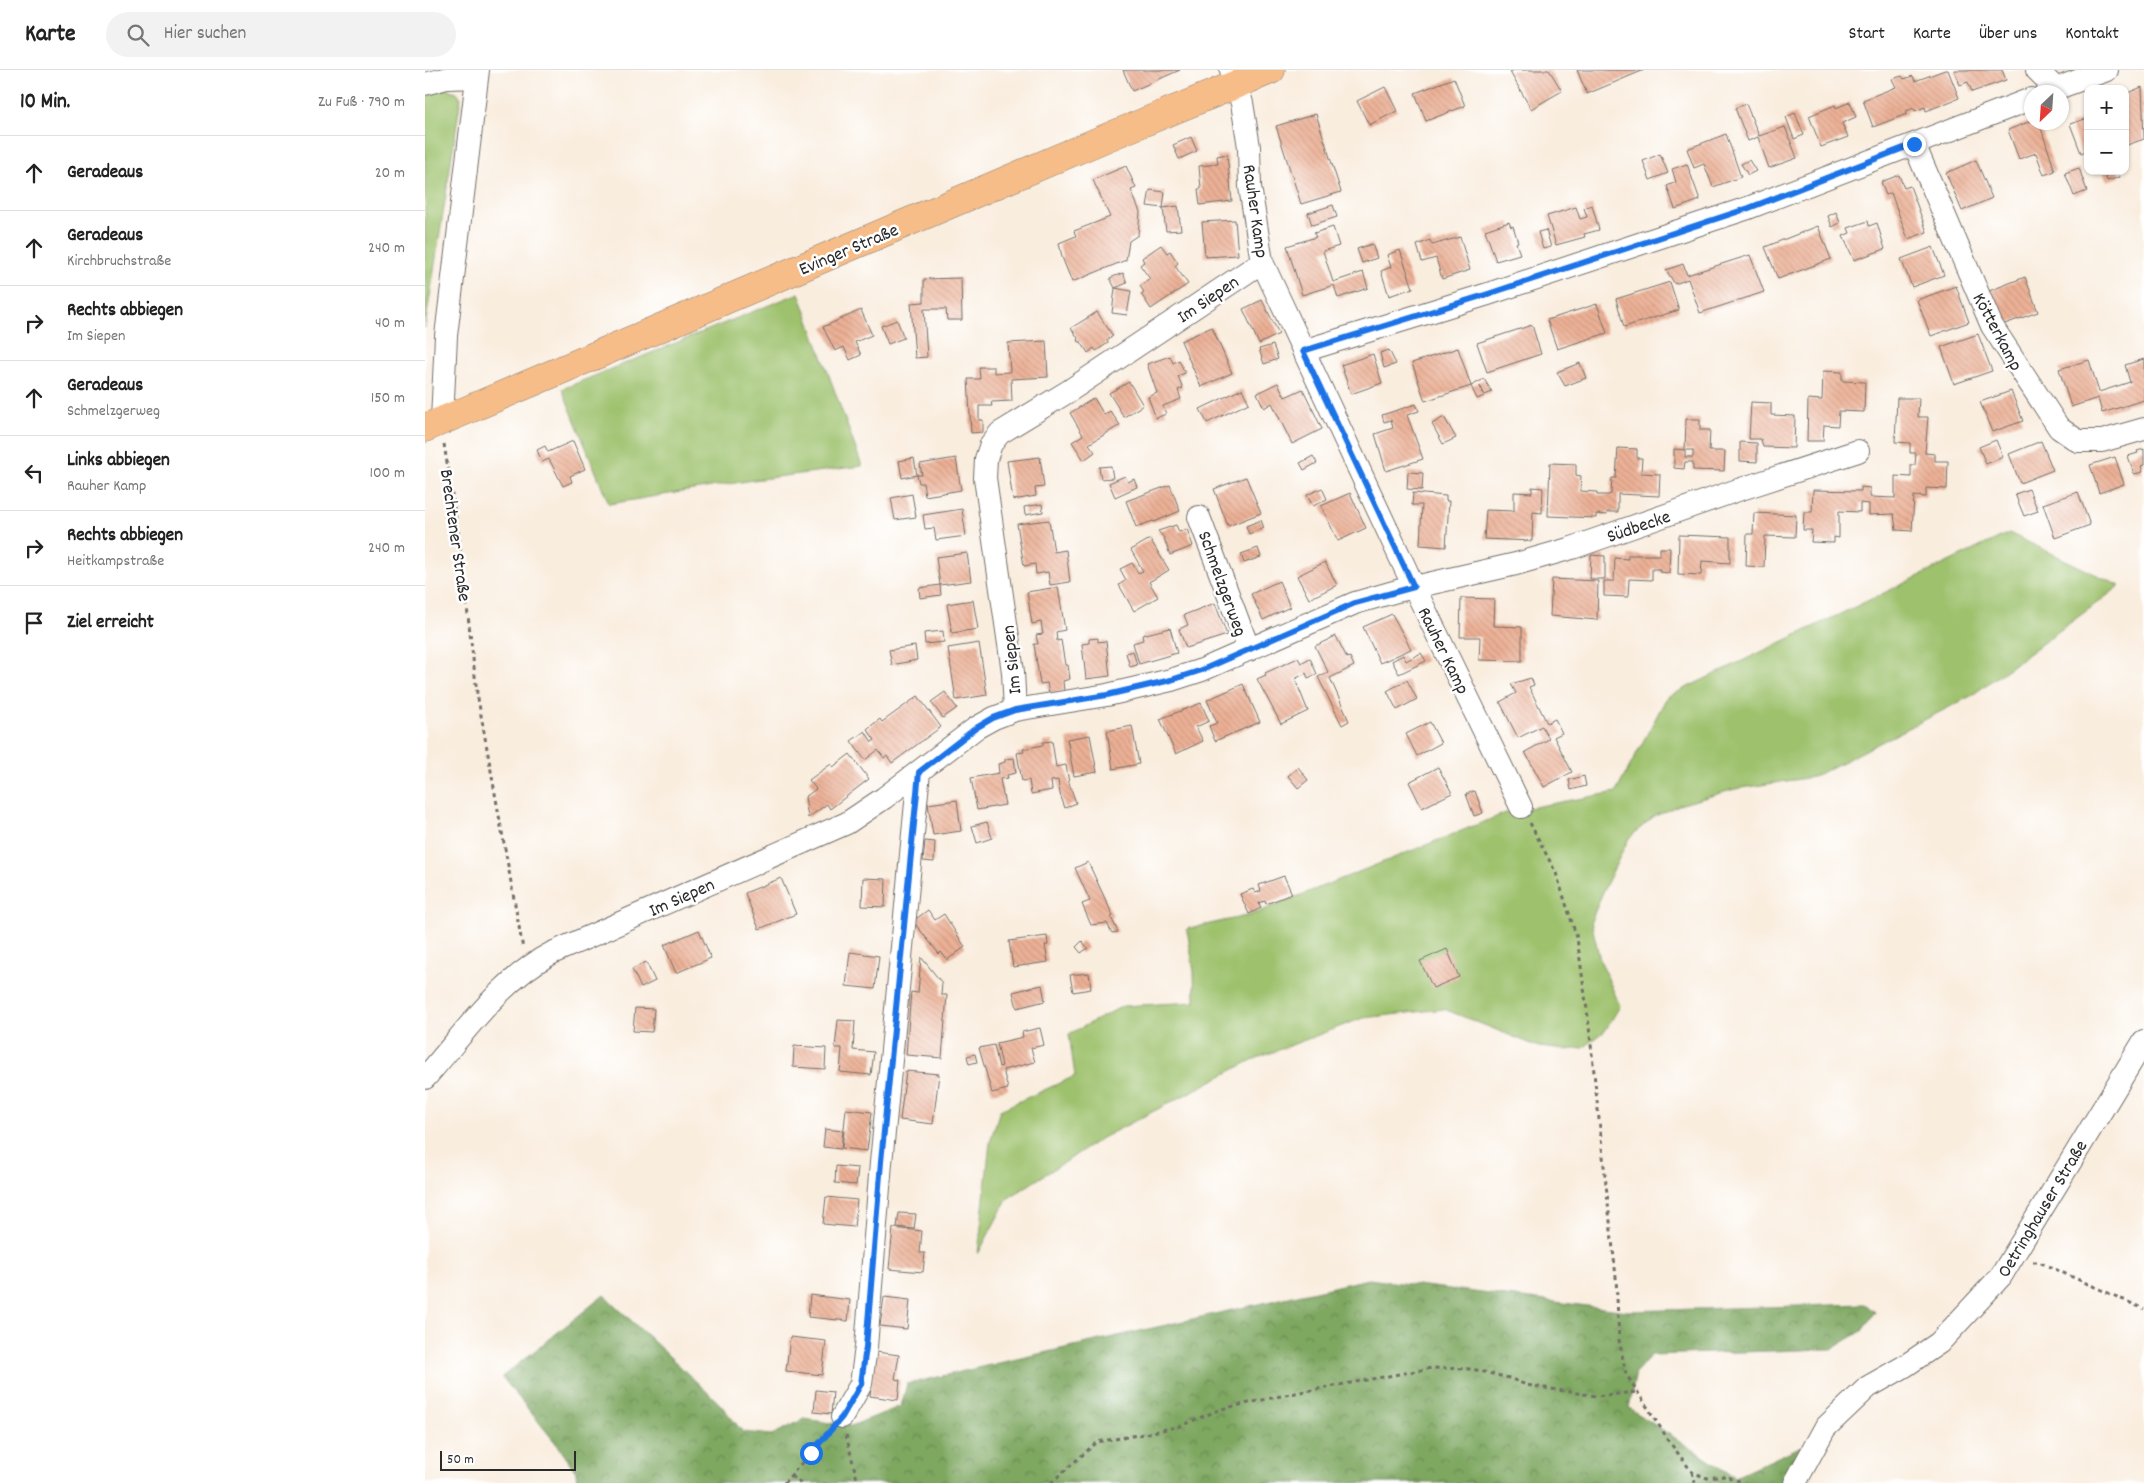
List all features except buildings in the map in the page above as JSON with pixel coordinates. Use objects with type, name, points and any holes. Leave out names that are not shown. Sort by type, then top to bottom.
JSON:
[{"type":"main road","name":"Evinger Straße","points":[[434,424],[1108,137],[1234,77],[1271,70]]},
{"type":"street","points":[[2037,70],[2047,85]]},
{"type":"street","points":[[2067,85],[2107,70]]},
{"type":"street","points":[[425,84],[447,78],[477,74],[434,424]]},
{"type":"street","name":"Rauher Kamp","points":[[1234,77],[1249,147],[1250,187],[1262,262],[1414,587],[1521,807]]},
{"type":"street","points":[[1303,351],[1488,294],[1749,208],[2024,102]]},
{"type":"street","name":"Kötterkamp","points":[[1914,144],[1992,326],[2059,428],[2078,441],[2101,441],[2144,429]]},
{"type":"street","name":"Im Siepen","points":[[425,1078],[493,999],[527,967],[551,953],[847,823],[919,772],[976,728],[993,718],[1015,710],[1013,672],[985,478],[986,459],[991,444],[1000,433],[1069,391],[1262,262]]},
{"type":"street","name":"Südbecke","points":[[1414,587],[1516,564],[1572,548],[1735,491],[1858,451]]},
{"type":"street","name":"Schmelzgerweg","points":[[1199,517],[1249,650]]},
{"type":"street","name":"Schmelzgerweg","points":[[1015,710],[1107,695],[1156,684],[1202,670],[1355,603],[1414,587]]},
{"type":"street","points":[[842,1417],[861,1384],[866,1347],[881,1162],[919,772]]},
{"type":"street","name":"Oetringhauser Straße","points":[[1795,1483],[1825,1428],[1868,1387],[1905,1366],[1939,1343],[2001,1276],[2144,1040]]},
{"type":"path","name":"Brechtener Straße","points":[[434,424],[477,692],[519,934],[527,967]]},
{"type":"path","points":[[1521,807],[1555,872],[1577,938],[1589,1017],[1615,1267],[1619,1340],[1626,1374],[1691,1472],[1695,1483]]},
{"type":"path","points":[[2010,1262],[2039,1262],[2144,1309]]},
{"type":"path","points":[[1051,1483],[1089,1447],[1097,1442],[1180,1426],[1221,1409],[1281,1395],[1432,1368],[1473,1369],[1509,1378],[1526,1385],[1596,1396],[1637,1392]]},
{"type":"path","points":[[784,1483],[842,1417]]},
{"type":"path","points":[[842,1417],[858,1483]]},
{"type":"path","points":[[1691,1472],[1707,1478],[1725,1476],[1744,1483]]},
{"type":"path","points":[[791,1476],[801,1483]]},
{"type":"green space","points":[[446,89],[457,92],[461,98],[425,328],[425,90]]},
{"type":"green space","points":[[799,293],[862,466],[753,480],[609,504],[562,389]]},
{"type":"green space","points":[[2009,533],[2120,586],[1971,696],[1813,777],[1735,789],[1679,805],[1653,817],[1629,838],[1591,921],[1600,960],[1620,1006],[1605,1031],[1583,1048],[1566,1050],[1539,1047],[1444,1009],[1363,1018],[1252,1060],[1102,1138],[1007,1199],[978,1254],[990,1142],[1000,1110],[1075,1076],[1069,1034],[1123,1006],[1195,1002],[1194,972],[1187,929],[1251,915],[1521,807],[1523,809],[1616,792],[1667,697]]},
{"type":"green space","points":[[1368,1279],[1628,1311],[1865,1304],[1875,1312],[1862,1331],[1832,1349],[1651,1355],[1636,1372],[1629,1408],[1735,1477],[1808,1443],[1794,1483],[577,1483],[576,1472],[559,1447],[502,1377],[604,1295],[720,1404],[743,1432],[772,1435],[804,1419],[851,1426],[901,1406],[907,1384]]},
{"type":"route","points":[[811,1453],[842,1417],[861,1384],[866,1347],[895,1006],[919,772],[976,728],[993,718],[1015,710],[1107,695],[1171,680],[1202,670],[1355,603],[1414,587],[1303,351],[1488,294],[1749,208],[1914,144]]}]
